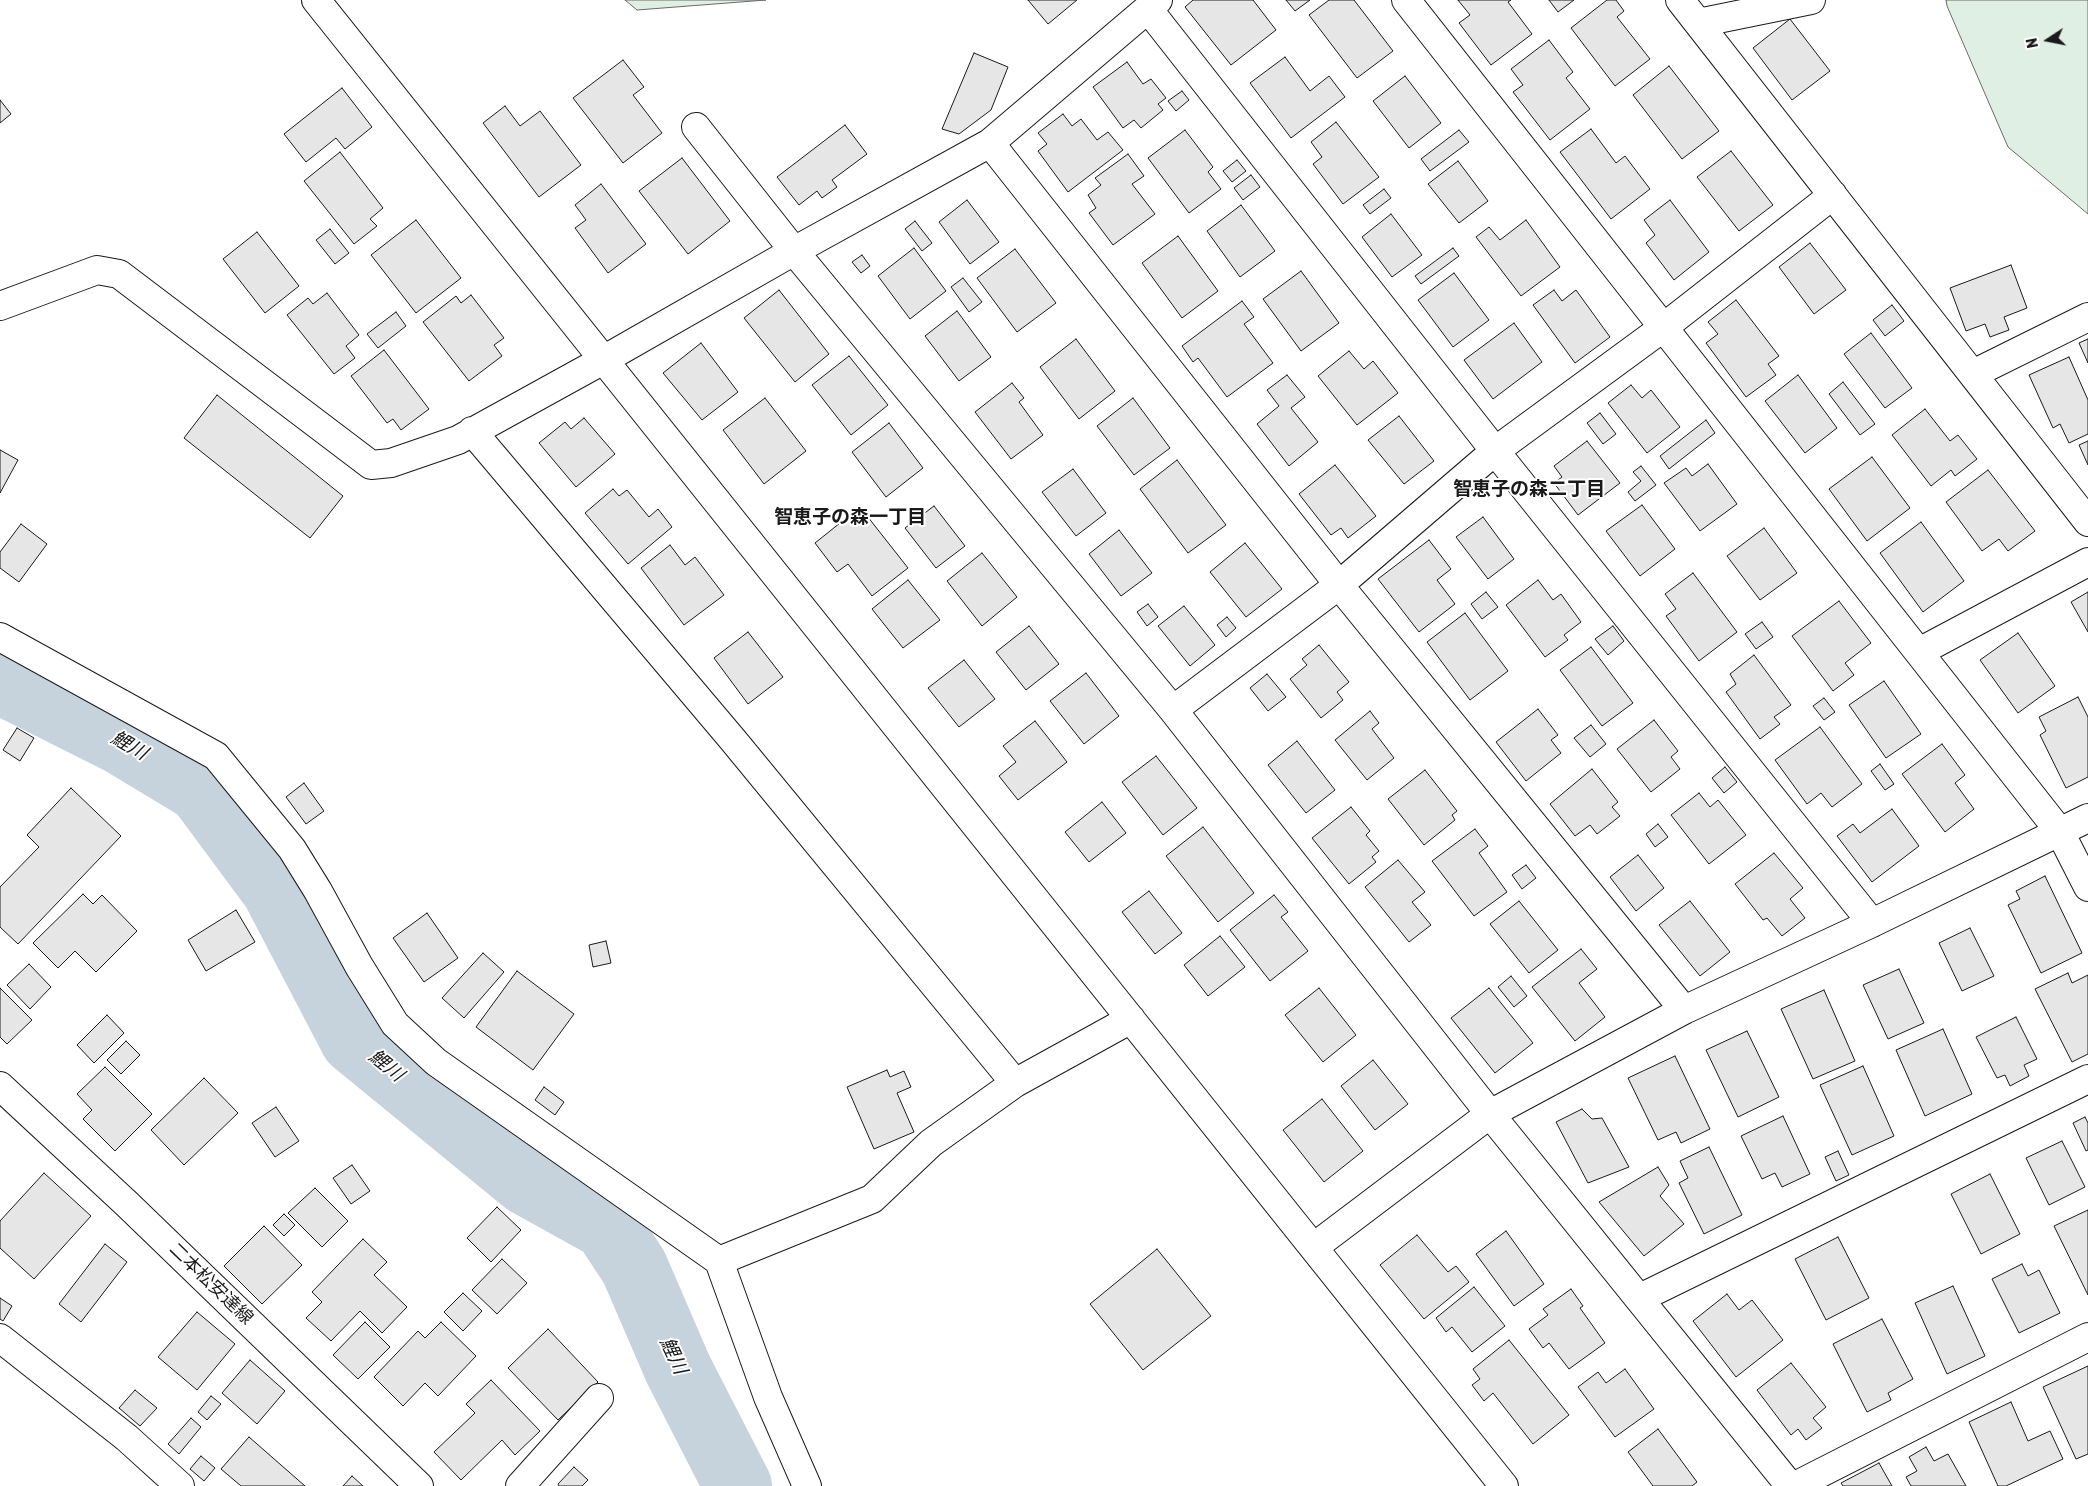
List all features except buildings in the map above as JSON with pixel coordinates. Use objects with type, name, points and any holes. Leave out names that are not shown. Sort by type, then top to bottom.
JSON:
[{"type":"street","points":[[316,0],[605,359],[1504,1486]]},
{"type":"street","points":[[1406,0],[2060,832],[2088,887]]},
{"type":"street","points":[[1680,0],[2088,522]]},
{"type":"street","points":[[1698,23],[1811,0]]},
{"type":"street","points":[[0,306],[96,270],[119,274],[371,465],[391,463],[458,440],[990,143],[1153,4],[1495,451],[1872,923]]},
{"type":"street","points":[[696,127],[794,251],[1173,710],[1490,1114],[1790,1486]]},
{"type":"street","points":[[990,143],[1339,585],[1684,1010]]},
{"type":"street","points":[[1173,710],[1339,585],[1495,451],[1664,327],[1833,196]]},
{"type":"street","points":[[1973,374],[2088,317]]},
{"type":"street","points":[[472,431],[740,748],[1015,1083]]},
{"type":"street","points":[[1918,652],[2088,562]]},
{"type":"street","points":[[0,637],[216,756],[292,849],[318,891],[359,966],[395,1024],[464,1089],[719,1261],[768,1397],[808,1486]]},
{"type":"street","points":[[1314,1246],[1490,1114],[1684,1010],[1872,923],[2088,818]]},
{"type":"street","points":[[719,1261],[872,1199],[931,1143],[1015,1083],[1132,1019]]},
{"type":"street","points":[[1640,1298],[2088,1078]]},
{"type":"street","name":"二本松安達線","points":[[0,1086],[247,1318],[419,1486]]},
{"type":"street","points":[[1795,1486],[2088,1337]]},
{"type":"street","points":[[0,1338],[127,1438],[180,1486]]},
{"type":"street","points":[[520,1486],[599,1398]]},
{"type":"green space","points":[[625,0],[766,0],[637,10]]},
{"type":"green space","points":[[1946,0],[2088,0],[2088,214],[2008,147]]},
{"type":"waterway","name":"鯉川","points":[[0,680],[118,739],[201,789],[275,889],[354,1040],[526,1181],[607,1226],[634,1267],[678,1369],[738,1486]]},
{"type":"district","name":"智恵子の森二丁目","points":[[1529,490]]},
{"type":"district","name":"智恵子の森一丁目","points":[[850,518]]}]
